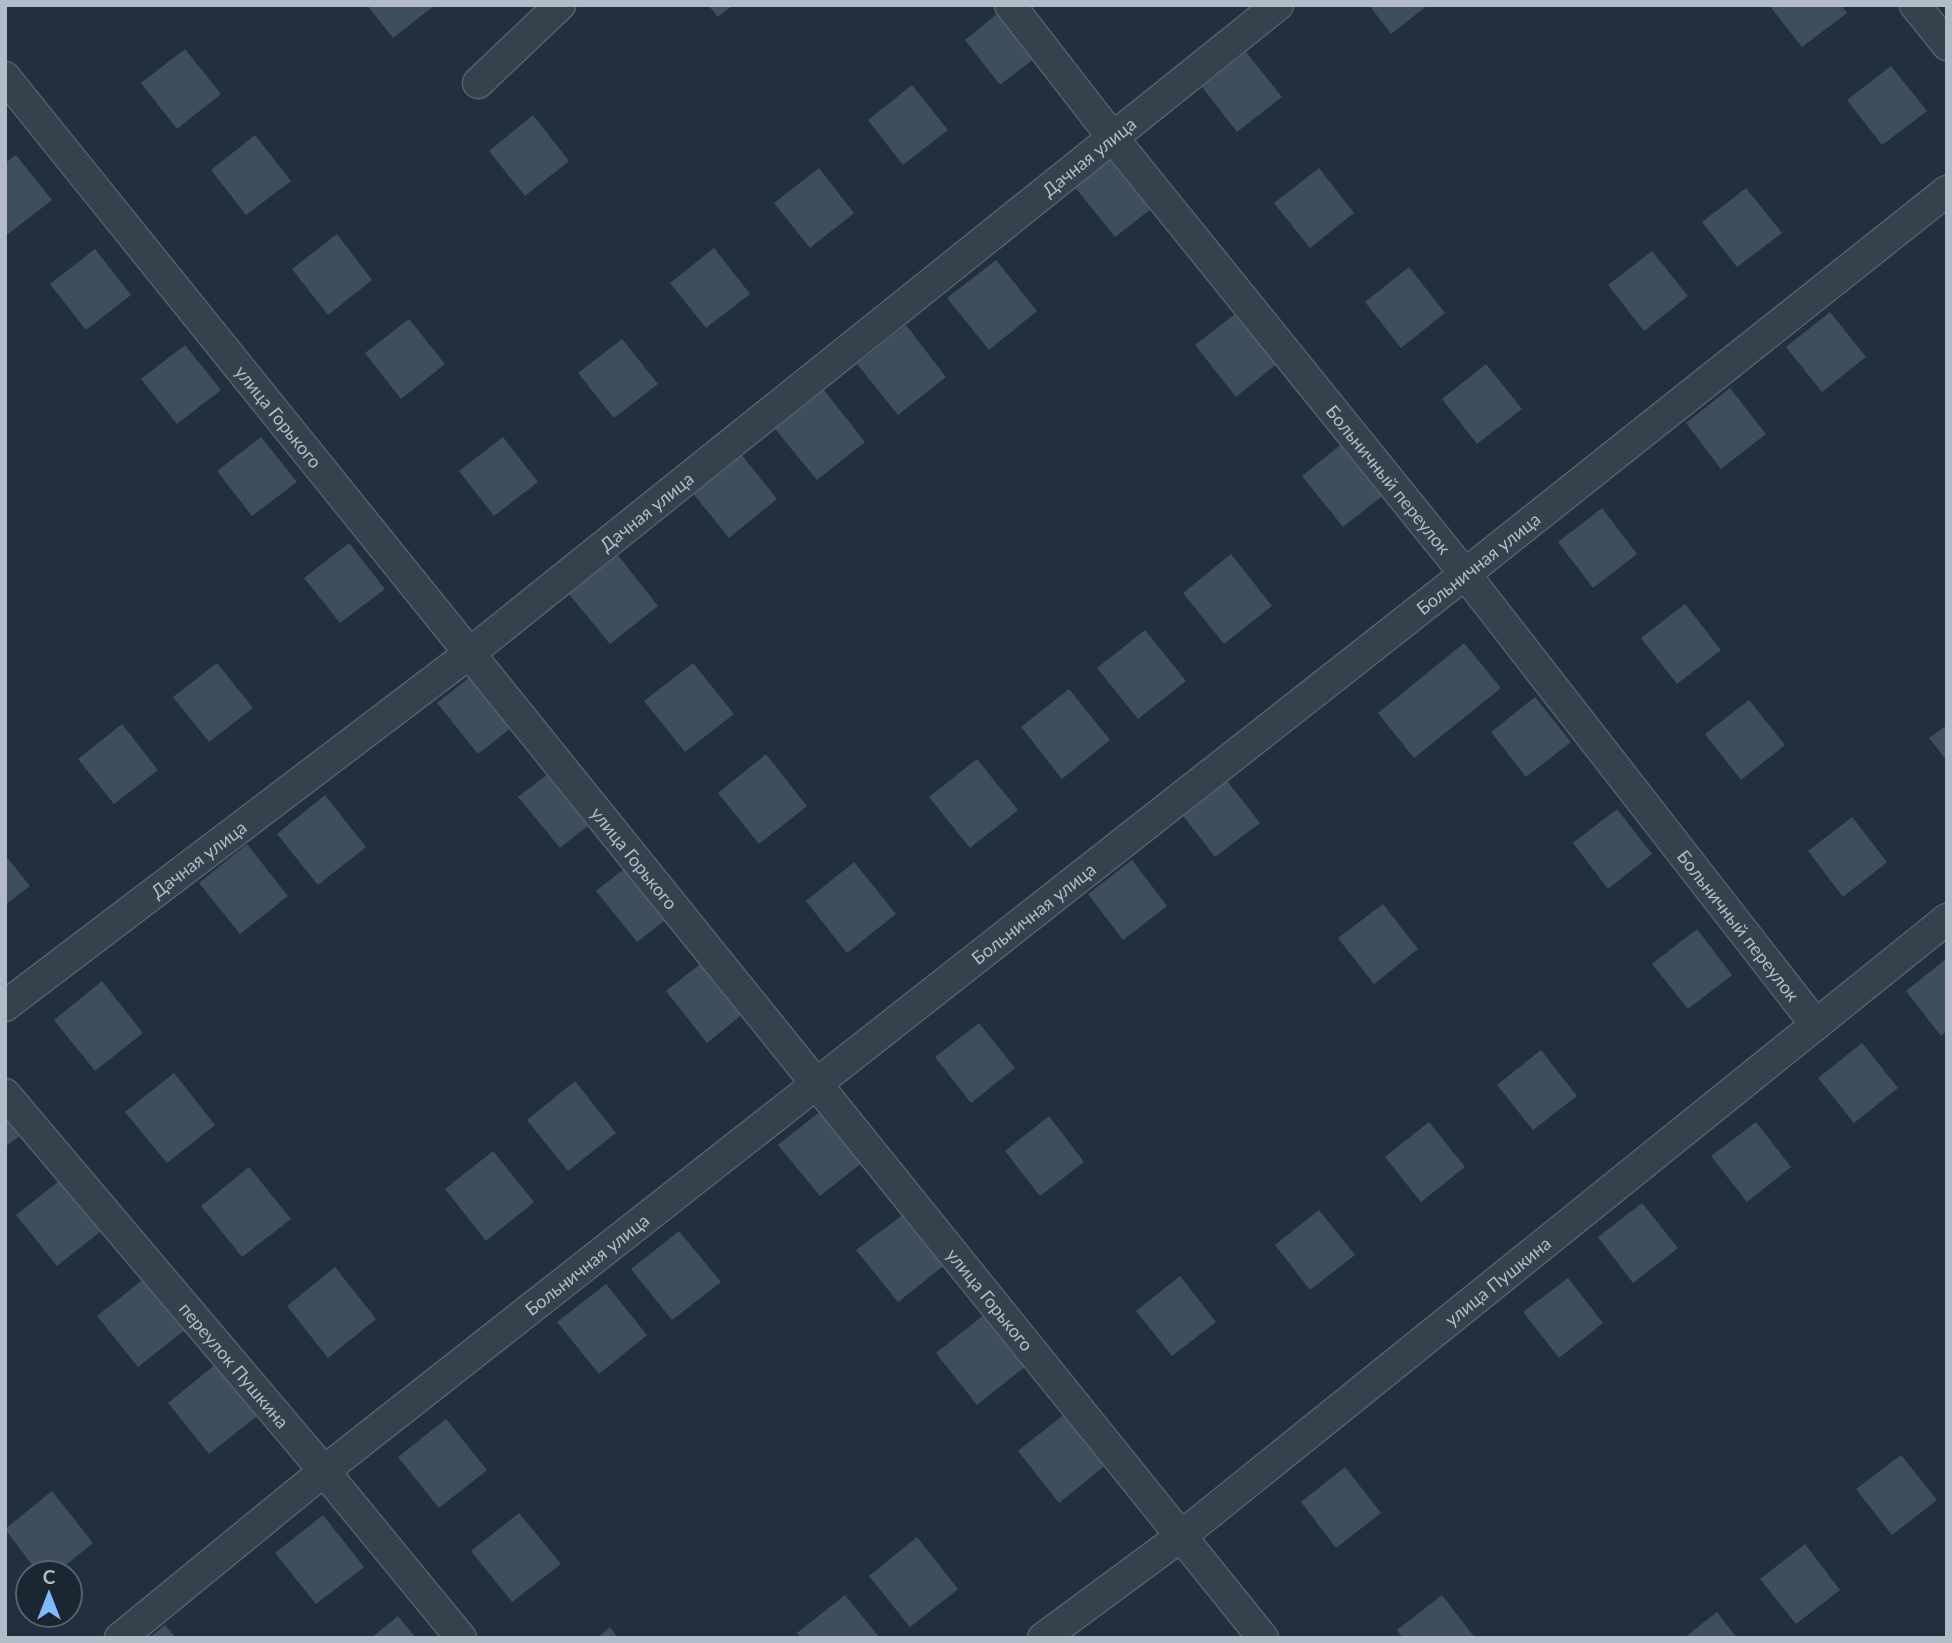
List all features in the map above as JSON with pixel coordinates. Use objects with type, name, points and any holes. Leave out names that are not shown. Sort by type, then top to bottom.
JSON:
[{"type":"street","points":[[478,83],[559,5]]},
{"type":"street","name":"Больничный переулок","points":[[1010,5],[1113,138],[1465,574],[1816,1025]]},
{"type":"street","name":"Дачная улица","points":[[5,1006],[470,653],[1278,5]]},
{"type":"street","points":[[1915,5],[1947,45]]},
{"type":"street","name":"улица Горького","points":[[5,76],[1263,1638]]},
{"type":"street","name":"Больничная улица","points":[[120,1638],[324,1471],[1465,574],[1947,191]]},
{"type":"street","name":"улица Пушкина","points":[[1042,1638],[1180,1537],[1947,919]]},
{"type":"street","name":"переулок Пушкина","points":[[5,1094],[324,1471],[461,1638]]},
{"type":"building","points":[[367,5],[435,5],[393,38]]},
{"type":"building","points":[[708,5],[733,5],[718,17]]},
{"type":"building","points":[[1008,5],[1044,51],[1000,85],[965,40]]},
{"type":"building","points":[[1369,5],[1428,5],[1391,34]]},
{"type":"building","points":[[1769,5],[1841,5],[1847,13],[1802,47]]},
{"type":"building","points":[[185,49],[221,94],[177,129],[141,83]]},
{"type":"building","points":[[1246,52],[1282,97],[1237,132],[1202,87]]},
{"type":"building","points":[[1891,66],[1927,111],[1882,145],[1847,100]]},
{"type":"building","points":[[912,85],[948,130],[903,165],[868,120]]},
{"type":"building","points":[[533,115],[569,161],[525,196],[489,151]]},
{"type":"building","points":[[255,135],[291,181],[246,215],[211,170]]},
{"type":"building","points":[[1122,147],[1164,199],[1115,237],[1074,186]]},
{"type":"building","points":[[16,155],[52,200],[8,234],[5,231],[5,163]]},
{"type":"building","points":[[819,168],[854,213],[810,248],[774,203]]},
{"type":"building","points":[[1319,168],[1354,213],[1310,248],[1274,203]]},
{"type":"building","points":[[1746,188],[1782,233],[1737,267],[1702,222]]},
{"type":"building","points":[[337,234],[372,280],[328,315],[292,269]]},
{"type":"building","points":[[714,248],[750,294],[706,328],[670,283]]},
{"type":"building","points":[[95,249],[131,295],[86,330],[50,284]]},
{"type":"building","points":[[1652,251],[1688,296],[1644,331],[1608,285]]},
{"type":"building","points":[[996,260],[1037,311],[989,350],[947,298]]},
{"type":"building","points":[[1409,267],[1445,313],[1401,348],[1365,302]]},
{"type":"building","points":[[1244,307],[1284,358],[1236,397],[1195,345]]},
{"type":"building","points":[[1830,312],[1866,357],[1822,392],[1786,347]]},
{"type":"building","points":[[409,319],[445,364],[401,399],[365,353]]},
{"type":"building","points":[[906,325],[946,377],[898,415],[857,364]]},
{"type":"building","points":[[622,339],[658,384],[614,418],[578,373]]},
{"type":"building","points":[[185,345],[221,390],[177,424],[141,379]]},
{"type":"building","points":[[1486,364],[1522,409],[1477,444],[1442,399]]},
{"type":"building","points":[[1730,388],[1766,434],[1721,469],[1686,423]]},
{"type":"building","points":[[824,390],[865,442],[817,480],[775,429]]},
{"type":"building","points":[[261,437],[297,482],[252,516],[217,471]]},
{"type":"building","points":[[503,437],[538,482],[494,516],[459,471]]},
{"type":"building","points":[[1350,437],[1391,489],[1343,527],[1302,476]]},
{"type":"building","points":[[736,448],[777,499],[729,538],[687,486]]},
{"type":"building","points":[[1602,508],[1637,554],[1593,588],[1558,542]]},
{"type":"building","points":[[349,543],[385,589],[340,623],[304,578]]},
{"type":"building","points":[[617,554],[658,606],[610,644],[568,593]]},
{"type":"building","points":[[1231,554],[1272,606],[1224,644],[1183,593]]},
{"type":"building","points":[[1685,604],[1721,650],[1677,684],[1641,638]]},
{"type":"building","points":[[1145,630],[1186,681],[1138,719],[1097,668]]},
{"type":"building","points":[[1464,643],[1501,688],[1414,758],[1378,713]]},
{"type":"building","points":[[217,663],[253,708],[209,742],[173,697]]},
{"type":"building","points":[[693,663],[734,714],[685,752],[644,701]]},
{"type":"building","points":[[485,665],[526,716],[478,754],[437,703]]},
{"type":"building","points":[[1069,689],[1110,740],[1062,779],[1021,727]]},
{"type":"building","points":[[1535,697],[1571,742],[1526,777],[1491,732]]},
{"type":"building","points":[[1749,700],[1785,745],[1741,780],[1705,734]]},
{"type":"building","points":[[122,724],[158,770],[114,804],[78,759]]},
{"type":"building","points":[[1947,725],[1947,761],[1929,738]]},
{"type":"building","points":[[766,754],[807,806],[759,844],[718,793]]},
{"type":"building","points":[[567,759],[608,810],[560,848],[518,797]]},
{"type":"building","points":[[977,759],[1018,810],[970,848],[929,797]]},
{"type":"building","points":[[1224,777],[1260,823],[1215,857],[1180,812]]},
{"type":"building","points":[[325,795],[366,847],[318,885],[277,834]]},
{"type":"building","points":[[1617,809],[1652,854],[1608,889],[1573,843]]},
{"type":"building","points":[[1852,817],[1887,862],[1843,897],[1808,851]]},
{"type":"building","points":[[247,844],[288,896],[240,934],[199,883]]},
{"type":"building","points":[[644,853],[686,904],[637,942],[596,891]]},
{"type":"building","points":[[5,855],[30,886],[5,905]]},
{"type":"building","points":[[1132,860],[1167,906],[1123,940],[1088,894]]},
{"type":"building","points":[[854,862],[896,914],[847,953],[806,901]]},
{"type":"building","points":[[1383,904],[1418,949],[1374,984],[1338,938]]},
{"type":"building","points":[[1697,929],[1732,975],[1688,1009],[1652,964]]},
{"type":"building","points":[[714,953],[755,1004],[707,1043],[666,991]]},
{"type":"building","points":[[1947,958],[1947,1031],[1941,1036],[1906,991]]},
{"type":"building","points":[[102,981],[143,1033],[95,1071],[54,1020]]},
{"type":"building","points":[[979,1023],[1015,1068],[971,1103],[935,1057]]},
{"type":"building","points":[[1862,1043],[1898,1088],[1854,1123],[1818,1078]]},
{"type":"building","points":[[1541,1050],[1577,1096],[1533,1130],[1497,1085]]},
{"type":"building","points":[[174,1073],[215,1125],[167,1163],[125,1112]]},
{"type":"building","points":[[575,1081],[616,1133],[568,1171],[527,1120]]},
{"type":"building","points":[[827,1106],[868,1158],[820,1196],[778,1145]]},
{"type":"building","points":[[5,1110],[24,1133],[5,1147]]},
{"type":"building","points":[[1049,1116],[1084,1162],[1040,1196],[1005,1151]]},
{"type":"building","points":[[1429,1122],[1465,1167],[1421,1202],[1385,1157]]},
{"type":"building","points":[[1756,1122],[1791,1167],[1747,1202],[1711,1156]]},
{"type":"building","points":[[493,1151],[534,1202],[486,1241],[445,1189]]},
{"type":"building","points":[[249,1167],[291,1219],[242,1257],[201,1206]]},
{"type":"building","points":[[64,1177],[105,1228],[57,1266],[16,1215]]},
{"type":"building","points":[[1642,1203],[1678,1248],[1633,1283],[1598,1237]]},
{"type":"building","points":[[1319,1210],[1355,1255],[1310,1290],[1275,1245]]},
{"type":"building","points":[[905,1213],[946,1264],[898,1302],[856,1250]]},
{"type":"building","points":[[679,1231],[721,1282],[672,1320],[631,1269]]},
{"type":"building","points":[[335,1267],[376,1319],[328,1358],[287,1306]]},
{"type":"building","points":[[1180,1276],[1216,1322],[1172,1356],[1136,1311]]},
{"type":"building","points":[[145,1278],[186,1329],[138,1367],[97,1316]]},
{"type":"building","points":[[1568,1278],[1603,1323],[1559,1358],[1523,1312]]},
{"type":"building","points":[[606,1284],[647,1335],[599,1374],[557,1322]]},
{"type":"building","points":[[985,1314],[1026,1366],[977,1405],[936,1353]]},
{"type":"building","points":[[216,1364],[257,1416],[209,1454],[168,1403]]},
{"type":"building","points":[[1067,1412],[1107,1464],[1059,1503],[1018,1451]]},
{"type":"building","points":[[446,1419],[487,1470],[439,1508],[398,1457]]},
{"type":"building","points":[[1901,1455],[1937,1500],[1892,1535],[1856,1489]]},
{"type":"building","points":[[1345,1467],[1381,1513],[1336,1548],[1301,1502]]},
{"type":"building","points":[[52,1491],[93,1543],[73,1559],[28,1559],[5,1529]]},
{"type":"building","points":[[519,1513],[561,1564],[512,1602],[471,1551]]},
{"type":"building","points":[[323,1515],[364,1567],[316,1604],[275,1553]]},
{"type":"building","points":[[917,1537],[958,1589],[910,1627],[869,1576]]},
{"type":"building","points":[[1805,1544],[1840,1590],[1796,1624],[1760,1579]]},
{"type":"building","points":[[845,1595],[880,1638],[801,1638],[797,1633]]},
{"type":"building","points":[[1442,1595],[1475,1638],[1403,1638],[1397,1630]]},
{"type":"building","points":[[1717,1612],[1737,1638],[1684,1638]]},
{"type":"building","points":[[398,1616],[416,1638],[371,1638]]},
{"type":"building","points":[[165,1625],[176,1638],[149,1638]]},
{"type":"building","points":[[610,1627],[618,1638],[597,1638]]}]
